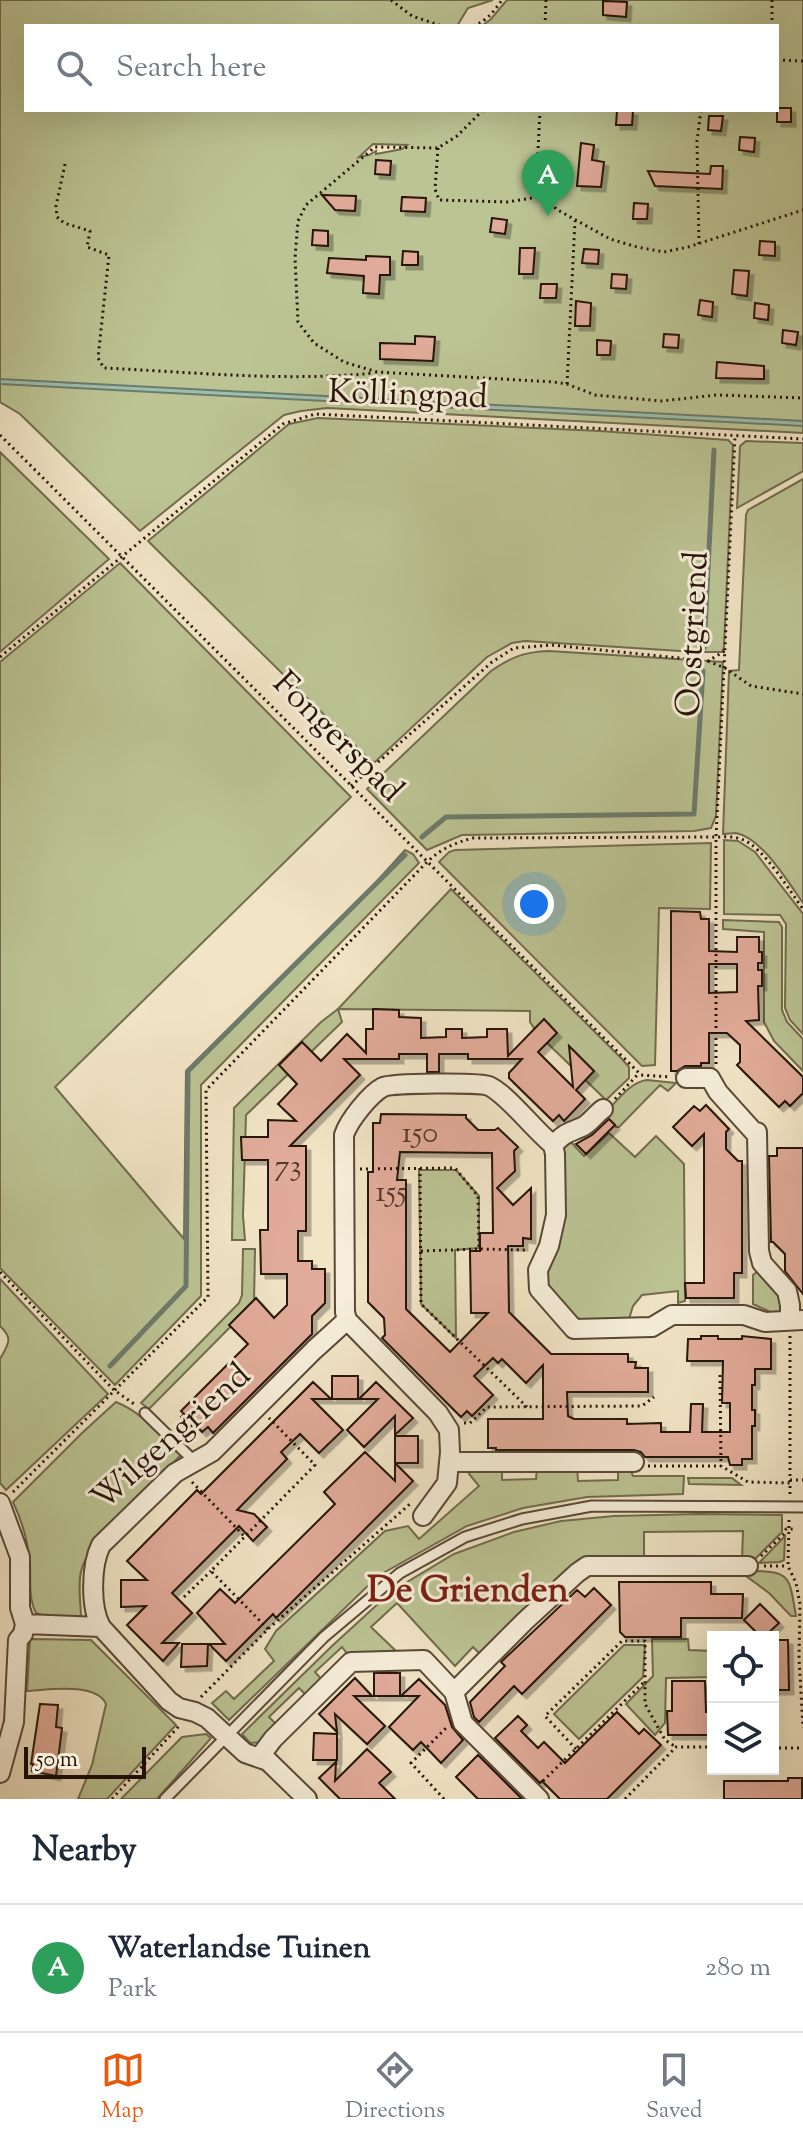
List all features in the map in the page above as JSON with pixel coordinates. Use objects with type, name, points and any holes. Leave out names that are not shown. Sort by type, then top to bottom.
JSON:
[{"type":"street","points":[[416,1510],[447,1483],[449,1430],[438,1413],[347,1320],[344,1135],[348,1125],[375,1094],[388,1085],[486,1085],[500,1094],[553,1145],[556,1215],[538,1270],[539,1289],[574,1329],[652,1327],[672,1315],[744,1315],[765,1322],[796,1320],[787,1291],[762,1263],[759,1251],[757,1132],[718,1092],[710,1078],[686,1078]]},
{"type":"street","points":[[553,1145],[565,1133],[583,1127],[603,1109]]},
{"type":"street","name":"Wilgengriend","points":[[101,1627],[95,1612],[96,1555],[101,1545],[188,1466],[212,1452],[347,1320]]},
{"type":"street","points":[[449,1462],[634,1462]]},
{"type":"street","points":[[0,1504],[20,1557],[14,1722],[0,1773]]},
{"type":"street","points":[[454,1692],[525,1621],[587,1566],[748,1566]]},
{"type":"street","points":[[0,1608],[16,1628]]},
{"type":"street","points":[[16,1628],[101,1627],[169,1701],[207,1718],[245,1753],[268,1761],[307,1799]]},
{"type":"street","points":[[259,1758],[273,1739],[351,1662],[424,1660],[454,1692],[463,1723],[535,1796]]},
{"type":"lane","points":[[145,1413],[188,1466]]},
{"type":"lane","points":[[165,1799],[344,1619],[400,1573],[465,1537],[540,1514],[592,1506],[803,1507]]},
{"type":"path","points":[[391,0],[412,16],[436,24]]},
{"type":"path","points":[[479,24],[490,16],[502,0]]},
{"type":"path","points":[[545,24],[546,0]]},
{"type":"path","points":[[772,0],[772,24]]},
{"type":"path","points":[[779,60],[803,61]]},
{"type":"path","points":[[377,372],[344,362],[314,343],[298,322],[295,258],[298,221],[306,205],[375,147],[438,148],[457,136],[481,112]]},
{"type":"path","points":[[540,112],[537,171],[546,196],[556,209],[610,239],[664,252],[699,244],[803,210]]},
{"type":"path","points":[[699,244],[697,141],[701,112]]},
{"type":"path","points":[[438,148],[435,189],[439,200],[507,202],[546,196]]},
{"type":"path","points":[[65,164],[56,206],[57,217],[64,223],[90,231],[87,247],[109,255],[98,358],[104,368],[239,375],[347,376],[377,372],[567,384],[595,395],[661,401],[717,395],[803,398]]},
{"type":"path","points":[[567,384],[575,221]]},
{"type":"path","name":"Köllingpad","points":[[0,657],[283,424],[315,414],[803,439]]},
{"type":"path","name":"Fongerspad","points":[[0,435],[640,1074]]},
{"type":"path","name":"Oostgriend","points":[[713,1083],[716,1071],[716,837],[736,435]]},
{"type":"path","points":[[351,786],[492,662],[514,648],[552,645],[708,661],[725,668],[751,686],[803,694]]},
{"type":"path","points":[[708,661],[726,651]]},
{"type":"path","points":[[0,1504],[208,1297],[206,1090],[440,851],[455,842],[473,838],[741,839],[762,855],[803,909]]},
{"type":"path","points":[[603,1109],[640,1074],[686,1078]]},
{"type":"path","points":[[420,1168],[421,1304],[527,1407]]},
{"type":"path","points":[[345,1170],[455,1168],[478,1196],[479,1249]]},
{"type":"path","points":[[421,1251],[547,1250]]},
{"type":"path","points":[[0,1272],[114,1390],[145,1413]]},
{"type":"path","points":[[796,1320],[790,1481],[792,1529],[788,1566],[801,1604],[799,1658],[803,1728]]},
{"type":"path","points":[[720,1375],[721,1466]]},
{"type":"path","points":[[444,1423],[470,1423],[487,1407],[642,1406],[654,1397]]},
{"type":"path","points":[[184,1597],[315,1465],[258,1408]]},
{"type":"path","points":[[634,1462],[640,1466],[721,1466],[748,1482],[803,1480]]},
{"type":"path","points":[[188,1466],[245,1537]]},
{"type":"path","points":[[112,1799],[182,1723],[187,1711],[268,1629],[416,1510]]},
{"type":"path","points":[[748,1566],[761,1557],[786,1529],[792,1529]]},
{"type":"path","points":[[748,1566],[788,1566]]},
{"type":"path","points":[[211,1571],[268,1629]]},
{"type":"path","points":[[576,1749],[545,1716],[622,1641],[645,1641],[645,1704],[665,1740],[676,1747],[707,1747]]},
{"type":"path","points":[[535,1796],[576,1749],[645,1681]]},
{"type":"path","points":[[444,1799],[411,1763],[460,1714]]},
{"type":"path","points":[[625,1799],[676,1747]]},
{"type":"path","points":[[779,1748],[803,1748]]},
{"type":"path","points":[[630,1795],[634,1799]]},
{"type":"shaded area","points":[[0,0],[493,0],[468,8],[458,24],[24,24],[24,112],[779,112],[779,24],[485,24],[507,0],[803,0],[803,433],[327,408],[301,411],[284,415],[140,531],[20,414],[0,402]],"holes":[[[373,144],[407,145],[402,149],[376,154],[376,151],[359,157]]]},
{"type":"shaded area","points":[[0,379],[803,421],[803,426],[0,384]]},
{"type":"shaded area","points":[[318,418],[728,440],[733,445],[722,652],[525,641],[512,643],[487,657],[375,762],[371,761],[148,541],[289,424]]},
{"type":"shaded area","points":[[746,441],[803,443],[803,471],[737,508],[740,446]]},
{"type":"shaded area","points":[[0,452],[109,559],[0,652]]},
{"type":"shaded area","points":[[803,479],[803,903],[774,862],[755,843],[736,833],[723,834],[729,671],[739,670],[746,515],[748,510]]},
{"type":"shaded area","points":[[120,563],[351,797],[55,1087],[184,1239],[186,1071],[370,889],[405,850],[413,854],[419,863],[201,1085],[201,1296],[115,1385],[0,1268],[0,662]]},
{"type":"shaded area","points":[[549,651],[723,662],[716,816],[711,828],[694,831],[462,835],[427,850],[367,789],[491,671],[518,656]]},
{"type":"shaded area","points":[[724,840],[738,841],[755,852],[803,914],[803,1034],[790,1020],[785,1008],[786,924],[780,915],[724,914]]},
{"type":"shaded area","points":[[711,843],[710,909],[659,908],[655,1065],[642,1066],[439,862],[455,850]]},
{"type":"shaded area","points":[[451,889],[620,1057],[629,1067],[629,1078],[606,1100],[538,1034],[530,1022],[530,1011],[338,1009]]},
{"type":"shaded area","points":[[723,920],[779,922],[782,927],[782,1010],[787,1022],[803,1039],[803,1071],[774,1041],[764,1022],[764,932],[723,929]]},
{"type":"shaded area","points":[[338,1009],[342,1022],[246,1115],[245,1240],[232,1240],[234,1108]]},
{"type":"shaded area","points":[[647,1080],[676,1083],[668,1091],[660,1085],[616,1127],[604,1114],[629,1089]]},
{"type":"shaded area","points":[[609,1133],[635,1157],[656,1136],[684,1164],[685,1301],[678,1303],[678,1291],[642,1295],[633,1306],[629,1319],[577,1325],[549,1295],[546,1276],[560,1145],[570,1141],[584,1156]]},
{"type":"shaded area","points":[[419,1170],[456,1170],[479,1196],[479,1248],[455,1250],[456,1338],[421,1304]]},
{"type":"shaded area","points":[[243,1249],[255,1249],[254,1303],[149,1409],[141,1403],[239,1303],[242,1295]]},
{"type":"shaded area","points":[[758,1271],[781,1292],[785,1303],[781,1313],[775,1314],[753,1304],[753,1275]]},
{"type":"shaded area","points":[[0,1279],[108,1394],[6,1490],[0,1483],[0,1359],[8,1338],[0,1326]]},
{"type":"shaded area","points":[[116,1402],[143,1418],[181,1455],[126,1509],[88,1554],[80,1580],[81,1619],[36,1613],[31,1595],[28,1547],[13,1502]]},
{"type":"shaded area","points":[[577,1466],[578,1481],[618,1480],[618,1466],[629,1466],[633,1476],[684,1476],[683,1494],[587,1497],[523,1508],[467,1526],[378,1576],[229,1720],[212,1703],[226,1691],[234,1699],[274,1661],[265,1649],[276,1631],[385,1531],[408,1526],[419,1539],[479,1486],[469,1474],[473,1469],[502,1467],[502,1480],[536,1479],[537,1468]]},
{"type":"shaded area","points":[[688,1478],[732,1478],[741,1485],[689,1484]]},
{"type":"shaded area","points":[[699,1514],[782,1515],[782,1532],[753,1561],[742,1561],[743,1531],[644,1532],[644,1557],[587,1559],[481,1655],[473,1647],[455,1666],[397,1603],[371,1627],[397,1652],[348,1655],[342,1647],[315,1672],[323,1681],[308,1697],[299,1688],[269,1717],[279,1727],[262,1742],[250,1743],[242,1734],[392,1591],[454,1554],[514,1532],[561,1521]]},
{"type":"shaded area","points":[[785,1536],[784,1560],[759,1563]]},
{"type":"shaded area","points":[[750,1571],[774,1573],[786,1579],[796,1616],[791,1616],[769,1593],[746,1576]]},
{"type":"shaded area","points":[[30,1639],[91,1640],[176,1725],[107,1799],[78,1799],[92,1765],[106,1704],[101,1697],[82,1690],[27,1691]]},
{"type":"shaded area","points":[[652,1639],[688,1639],[689,1650],[707,1651],[707,1677],[666,1678],[665,1723],[655,1735],[626,1704],[653,1676]]},
{"type":"shaded area","points":[[624,1645],[645,1645],[643,1677],[579,1739],[554,1714]]},
{"type":"shaded area","points":[[206,1734],[211,1738],[157,1799],[121,1799],[182,1737]]},
{"type":"building","points":[[603,1],[627,2],[626,17],[603,15]]},
{"type":"building","points":[[779,108],[791,108],[791,122],[777,122]]},
{"type":"building","points":[[617,112],[633,112],[632,125],[616,125]]},
{"type":"building","points":[[709,116],[723,116],[721,131],[708,130]]},
{"type":"building","points":[[740,137],[755,138],[754,152],[739,150]]},
{"type":"building","points":[[581,143],[594,145],[592,160],[604,162],[601,187],[577,186]]},
{"type":"building","points":[[376,160],[391,161],[390,175],[375,174]]},
{"type":"building","points":[[711,166],[723,166],[722,189],[655,186],[648,171],[710,174]]},
{"type":"building","points":[[322,195],[356,196],[355,211],[335,210]]},
{"type":"building","points":[[402,197],[426,198],[425,212],[401,211]]},
{"type":"building","points":[[634,203],[648,204],[647,219],[633,219]]},
{"type":"building","points":[[492,218],[507,220],[505,234],[490,232]]},
{"type":"building","points":[[313,230],[328,231],[328,246],[312,245]]},
{"type":"building","points":[[760,241],[775,242],[775,256],[759,255]]},
{"type":"building","points":[[520,248],[535,248],[533,274],[519,274]]},
{"type":"building","points":[[584,249],[599,250],[598,264],[582,263]]},
{"type":"building","points":[[403,251],[418,252],[418,265],[402,265]]},
{"type":"building","points":[[366,256],[390,257],[390,275],[380,275],[379,294],[363,293],[364,276],[327,273],[329,258],[366,260]]},
{"type":"building","points":[[734,270],[749,271],[747,296],[732,294]]},
{"type":"building","points":[[612,274],[627,275],[626,289],[611,288]]},
{"type":"building","points":[[541,284],[557,284],[556,298],[540,298]]},
{"type":"building","points":[[700,300],[713,302],[712,317],[698,315]]},
{"type":"building","points":[[576,301],[591,303],[590,326],[575,326]]},
{"type":"building","points":[[755,303],[769,305],[768,320],[754,318]]},
{"type":"building","points":[[783,330],[798,332],[796,345],[782,343]]},
{"type":"building","points":[[664,334],[679,335],[678,348],[663,347]]},
{"type":"building","points":[[415,336],[435,337],[433,361],[380,359],[380,343],[415,344]]},
{"type":"building","points":[[597,340],[611,341],[610,355],[597,355]]},
{"type":"building","points":[[717,362],[764,366],[764,379],[716,378]]},
{"type":"building","points":[[671,911],[700,912],[701,919],[709,919],[709,951],[737,952],[737,937],[759,937],[762,963],[758,963],[758,970],[762,970],[762,986],[758,986],[759,1020],[746,1021],[803,1077],[803,1093],[790,1106],[785,1101],[779,1107],[737,1065],[740,1062],[740,1045],[727,1033],[709,1033],[709,1063],[671,1071]],"holes":[[[709,964],[737,964],[737,992],[709,993]]]},
{"type":"building","points":[[373,1009],[399,1010],[399,1017],[421,1018],[421,1038],[446,1037],[446,1029],[462,1029],[462,1038],[487,1037],[487,1029],[507,1029],[508,1056],[544,1019],[557,1033],[538,1052],[573,1087],[569,1046],[594,1071],[576,1090],[585,1099],[564,1121],[559,1115],[553,1121],[509,1078],[509,1073],[522,1059],[468,1059],[468,1054],[439,1054],[439,1072],[427,1072],[427,1054],[399,1054],[399,1059],[344,1059],[360,1075],[290,1146],[306,1146],[306,1231],[298,1231],[298,1261],[312,1261],[312,1269],[325,1269],[325,1303],[312,1316],[312,1334],[213,1433],[208,1427],[202,1432],[194,1423],[190,1427],[181,1417],[184,1414],[181,1411],[248,1344],[229,1325],[256,1298],[274,1318],[287,1305],[287,1274],[261,1274],[260,1230],[268,1230],[268,1160],[242,1160],[241,1137],[268,1137],[268,1120],[296,1121],[278,1104],[297,1084],[279,1065],[302,1042],[321,1061],[347,1034],[366,1053],[366,1029],[373,1029]]},
{"type":"building","points":[[706,1105],[729,1129],[726,1132],[726,1149],[742,1161],[742,1273],[734,1273],[734,1298],[686,1298],[685,1283],[704,1283],[704,1134],[692,1146],[673,1127],[694,1106],[700,1111]]},
{"type":"building","points":[[381,1114],[466,1115],[478,1130],[498,1128],[518,1147],[514,1151],[515,1171],[497,1188],[513,1205],[531,1188],[531,1239],[523,1238],[523,1246],[508,1246],[509,1312],[551,1354],[628,1354],[628,1362],[636,1362],[635,1368],[648,1368],[648,1392],[567,1392],[568,1416],[574,1419],[627,1419],[627,1424],[661,1423],[661,1432],[690,1432],[691,1404],[703,1404],[702,1432],[730,1432],[730,1403],[722,1403],[723,1361],[687,1361],[688,1339],[718,1336],[718,1339],[742,1339],[742,1336],[771,1339],[771,1369],[755,1369],[755,1385],[752,1385],[755,1426],[752,1426],[752,1459],[742,1459],[742,1465],[730,1465],[728,1457],[645,1457],[634,1450],[488,1448],[488,1419],[543,1419],[543,1365],[526,1383],[502,1359],[498,1363],[493,1358],[474,1376],[493,1395],[472,1416],[467,1411],[461,1417],[382,1338],[385,1335],[384,1318],[368,1302],[368,1172],[373,1172],[373,1123],[380,1123]],"holes":[[[400,1152],[492,1153],[493,1233],[480,1233],[480,1251],[470,1251],[471,1313],[488,1313],[450,1352],[406,1309],[406,1180],[397,1180]]]},
{"type":"building","points":[[609,1119],[615,1125],[586,1154],[576,1144],[592,1135]]},
{"type":"building","points":[[777,1148],[803,1148],[803,1294],[785,1271],[785,1254],[771,1242],[769,1156],[777,1156]]},
{"type":"building","points":[[332,1376],[358,1376],[358,1399],[332,1399]]},
{"type":"building","points":[[313,1382],[331,1399],[312,1399],[343,1430],[319,1453],[300,1434],[281,1452],[287,1459],[237,1510],[254,1514],[267,1527],[253,1541],[239,1526],[172,1593],[192,1613],[162,1643],[179,1643],[163,1661],[127,1625],[146,1606],[121,1607],[121,1580],[147,1580],[127,1561],[197,1490],[201,1494]]},
{"type":"building","points":[[376,1382],[413,1418],[395,1435],[395,1416],[364,1447],[347,1430],[378,1399],[359,1399]]},
{"type":"building","points":[[395,1436],[418,1436],[418,1463],[395,1463]]},
{"type":"building","points":[[365,1452],[395,1481],[395,1463],[413,1481],[276,1618],[273,1614],[226,1661],[209,1644],[225,1644],[197,1613],[220,1589],[235,1603],[335,1504],[324,1492]]},
{"type":"building","points":[[619,1582],[711,1582],[711,1594],[743,1594],[742,1618],[681,1618],[681,1637],[625,1637],[620,1632]]},
{"type":"building","points":[[594,1588],[611,1605],[522,1694],[514,1686],[479,1722],[474,1717],[470,1702],[505,1666],[501,1662],[577,1590],[585,1597]]},
{"type":"building","points":[[760,1604],[779,1623],[770,1631],[755,1631],[744,1620]]},
{"type":"building","points":[[779,1640],[788,1640],[789,1690],[779,1690]]},
{"type":"building","points":[[182,1644],[208,1644],[207,1666],[181,1667]]},
{"type":"building","points":[[374,1673],[400,1673],[400,1696],[374,1696]]},
{"type":"building","points":[[355,1678],[372,1696],[354,1696],[385,1726],[367,1744],[335,1714],[337,1732],[319,1714]]},
{"type":"building","points":[[419,1679],[445,1705],[452,1727],[463,1740],[441,1763],[421,1742],[413,1750],[389,1727],[419,1696],[401,1696]]},
{"type":"building","points":[[672,1681],[705,1681],[707,1735],[668,1735],[667,1711],[672,1711]]},
{"type":"building","points":[[40,1704],[58,1705],[56,1727],[62,1728],[56,1776],[32,1771]]},
{"type":"building","points":[[617,1712],[639,1734],[644,1729],[661,1745],[607,1799],[560,1799],[495,1738],[518,1716],[527,1725],[521,1731],[538,1748],[544,1742],[565,1763]]},
{"type":"building","points":[[314,1733],[337,1734],[337,1760],[313,1760]]},
{"type":"building","points":[[367,1749],[391,1772],[379,1783],[395,1799],[340,1799],[319,1778],[336,1762],[335,1781]]},
{"type":"building","points":[[478,1755],[522,1799],[478,1799],[456,1777]]},
{"type":"building","points":[[788,1778],[802,1778],[802,1799],[724,1799],[724,1781],[788,1781]]},
{"type":"waterway","points":[[704,648],[714,450]]},
{"type":"waterway","points":[[422,837],[446,817],[694,814],[703,671]]},
{"type":"waterway","points":[[110,1366],[186,1286],[188,1071],[405,855]]},
{"type":"place","name":"Waterlandse Tuinen","points":[[548,216]]},
{"type":"district","name":"De Grienden","points":[[468,1592]]}]
